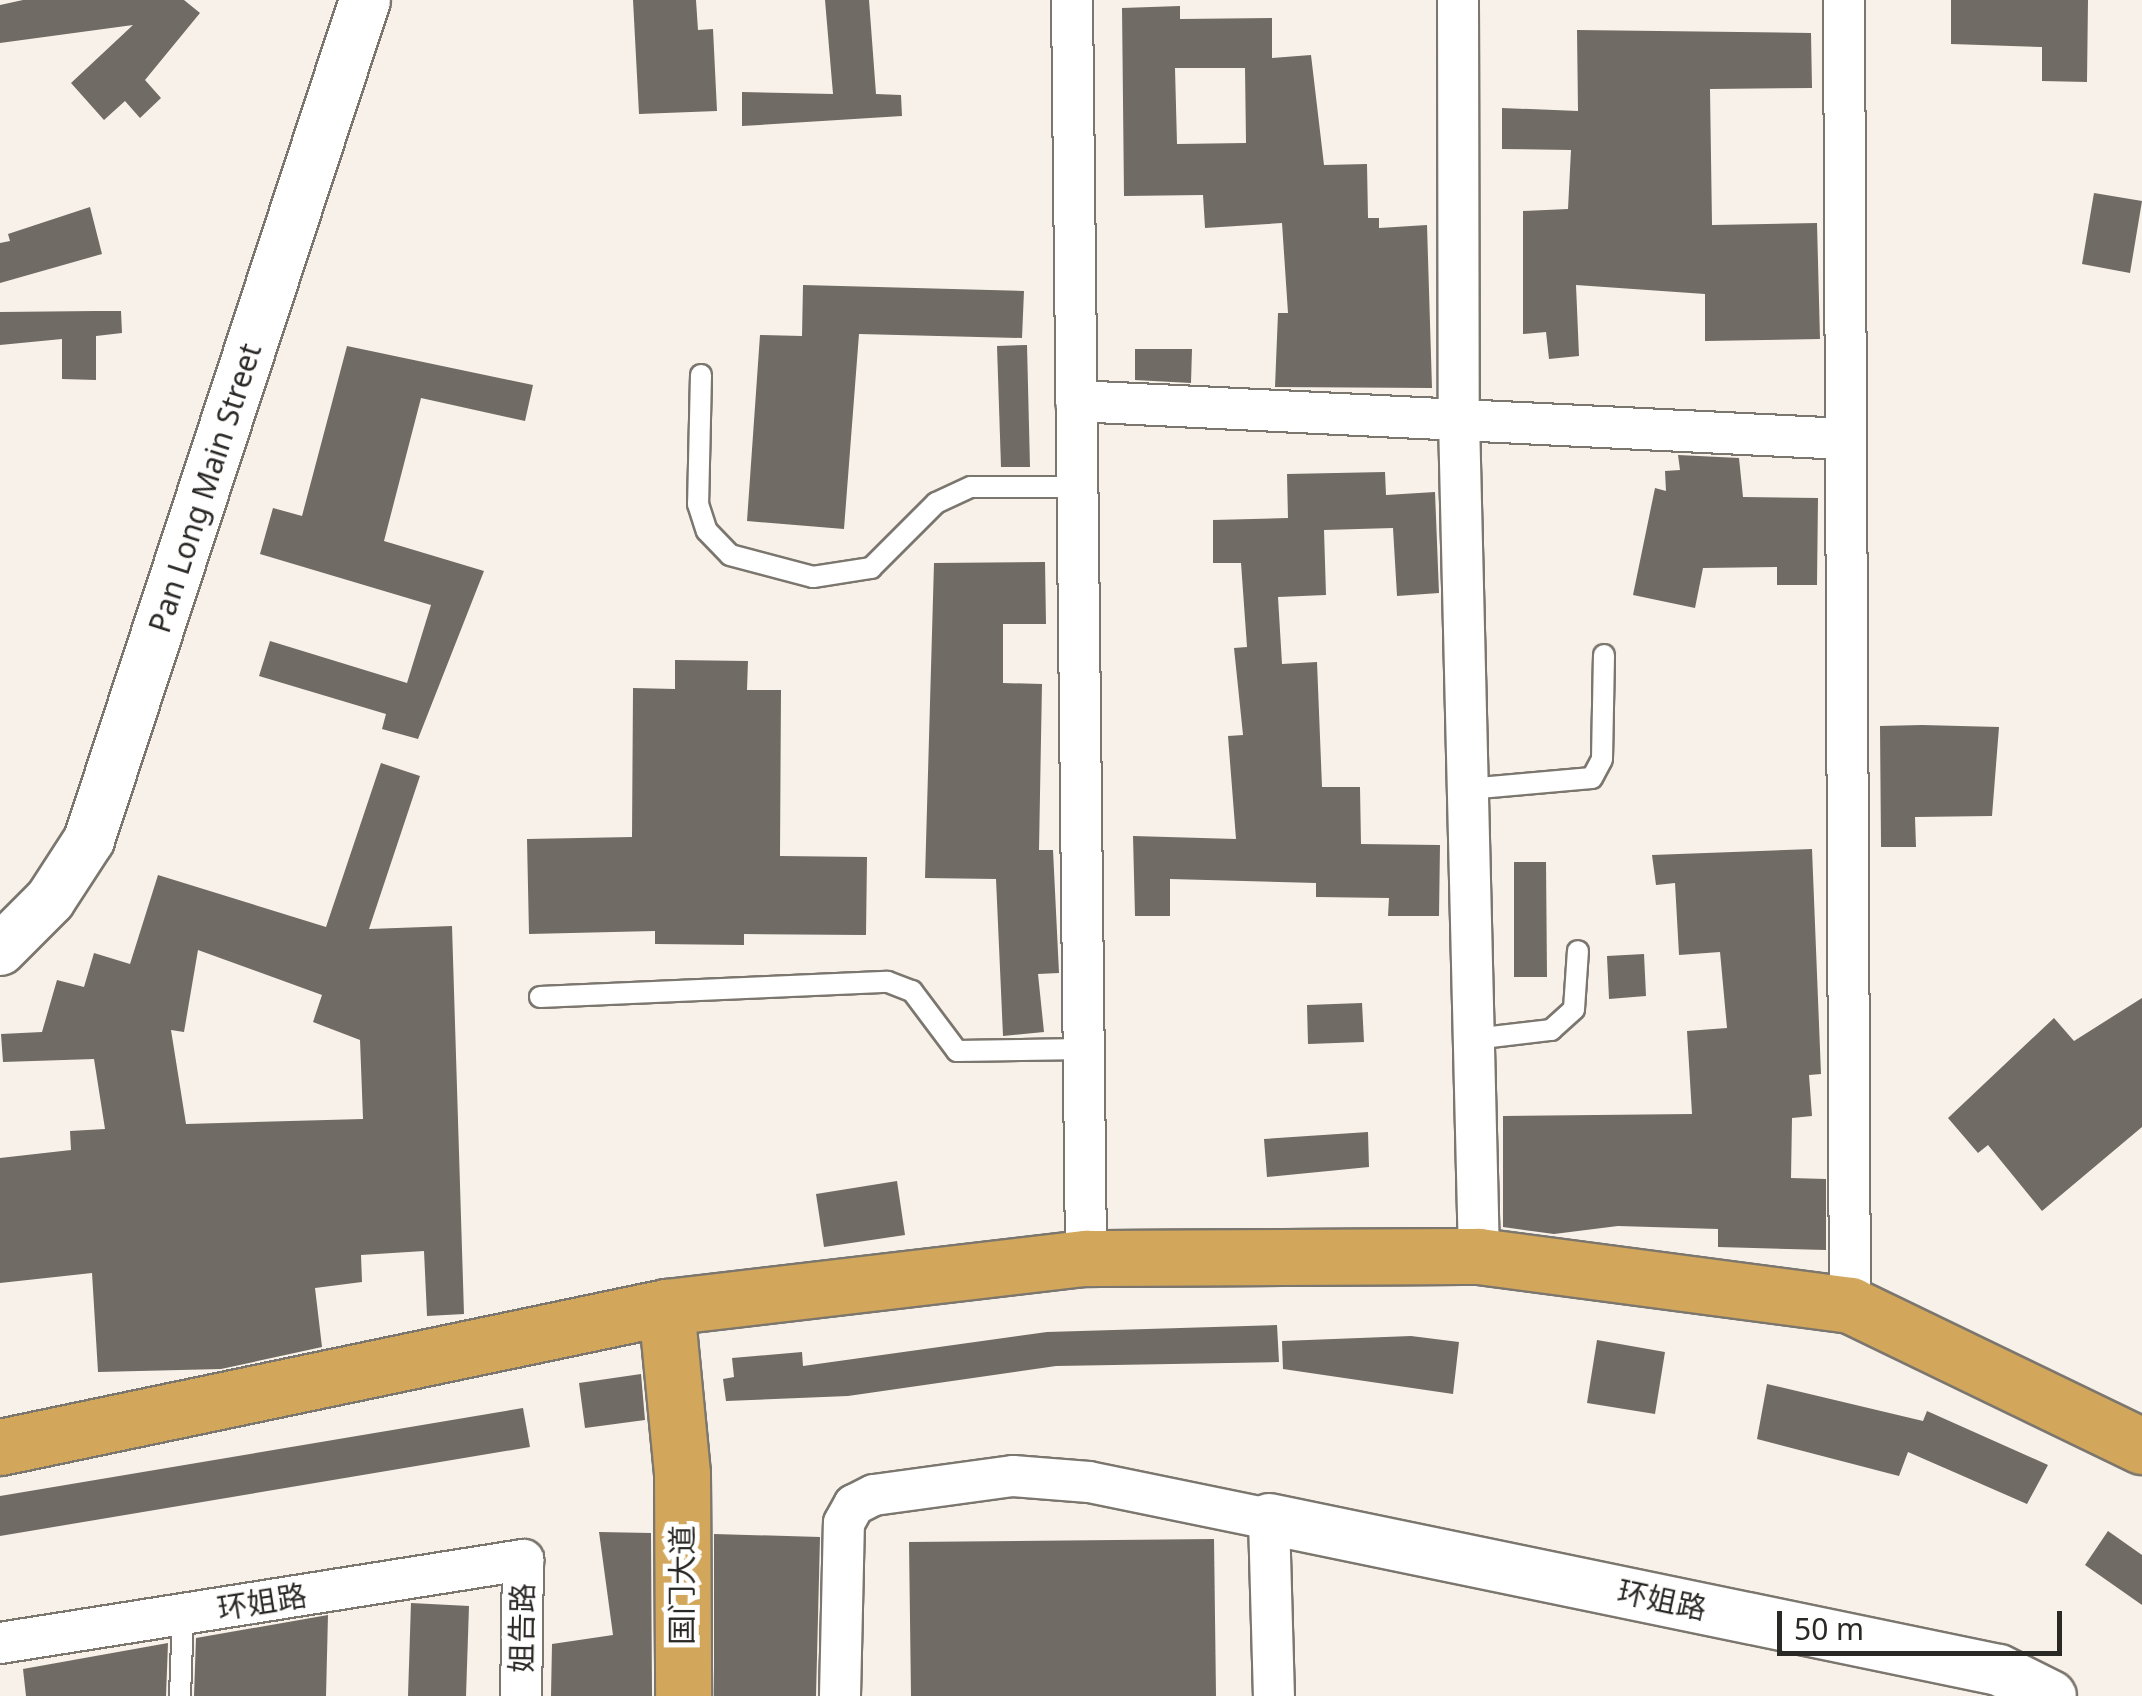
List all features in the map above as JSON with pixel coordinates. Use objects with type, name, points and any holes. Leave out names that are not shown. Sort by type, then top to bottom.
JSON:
[{"type":"highway","points":[[0,1447],[666,1307],[1086,1258],[1478,1256],[1850,1304],[2142,1446]]},
{"type":"highway","name":"国门大道","points":[[666,1307],[682,1474],[683,1696]]},
{"type":"street","name":"Pan Long Main Street","points":[[0,950],[50,900],[89,840],[365,0]]},
{"type":"street","points":[[1072,0],[1086,1258]]},
{"type":"street","points":[[1458,0],[1459,420],[1478,1256]]},
{"type":"street","points":[[1844,0],[1850,1304]]},
{"type":"street","points":[[1076,401],[1844,439]]},
{"type":"street","points":[[840,1696],[844,1524],[854,1505],[874,1494],[1013,1476],[1089,1482],[1269,1519],[1274,1696]]},
{"type":"street","name":"环姐路","points":[[1269,1519],[2051,1696]]},
{"type":"street","name":"环姐路","points":[[0,1643],[523,1560]]},
{"type":"street","name":"姐告路","points":[[522,1696],[523,1560]]},
{"type":"lane","points":[[700,375],[698,504],[707,531],[730,555],[813,577],[870,568],[936,503],[971,487],[1077,487]]},
{"type":"lane","points":[[1468,789],[1592,778],[1602,759],[1604,654]]},
{"type":"lane","points":[[1474,1039],[1551,1030],[1574,1010],[1578,950]]},
{"type":"lane","points":[[540,997],[888,982],[912,991],[956,1051],[1084,1049]]},
{"type":"lane","points":[[180,1696],[183,1614]]},
{"type":"building","points":[[23,0],[184,0],[200,13],[145,80],[161,98],[140,118],[125,101],[104,120],[71,83],[133,25],[0,43],[0,5]]},
{"type":"building","points":[[633,0],[696,0],[698,30],[713,29],[717,111],[639,114]]},
{"type":"building","points":[[825,0],[869,0],[876,94],[901,95],[902,116],[742,126],[742,92],[833,94]]},
{"type":"building","points":[[1951,0],[2088,0],[2087,82],[2042,81],[2042,47],[1951,44]]},
{"type":"building","points":[[1180,6],[1180,19],[1272,18],[1272,58],[1311,55],[1324,165],[1367,164],[1368,218],[1379,218],[1379,228],[1427,225],[1432,388],[1275,387],[1278,313],[1288,313],[1282,223],[1205,228],[1203,195],[1124,196],[1122,8]],"holes":[[[1175,68],[1245,68],[1246,143],[1177,144]]]},
{"type":"building","points":[[1577,30],[1811,33],[1812,88],[1710,89],[1712,225],[1817,223],[1820,339],[1705,341],[1705,294],[1576,285],[1579,356],[1549,359],[1546,332],[1523,334],[1523,211],[1568,209],[1571,150],[1502,149],[1502,108],[1578,111]]},
{"type":"building","points":[[2094,193],[2142,201],[2130,273],[2082,264]]},
{"type":"building","points":[[90,207],[102,254],[0,283],[0,243],[10,241],[8,234]]},
{"type":"building","points":[[803,285],[1024,291],[1022,338],[859,334],[844,529],[747,521],[760,335],[802,336]]},
{"type":"building","points":[[121,311],[122,333],[96,336],[96,380],[62,379],[62,339],[0,345],[0,312]]},
{"type":"building","points":[[1027,345],[1030,467],[1001,467],[997,346]]},
{"type":"building","points":[[347,346],[533,385],[525,421],[421,398],[384,541],[484,571],[418,739],[382,729],[386,714],[259,676],[270,641],[407,683],[431,605],[260,554],[273,508],[302,516]]},
{"type":"building","points":[[1135,349],[1192,349],[1191,383],[1135,380]]},
{"type":"building","points":[[1678,455],[1739,458],[1743,497],[1818,498],[1817,585],[1777,585],[1777,567],[1703,568],[1695,608],[1633,595],[1655,488],[1666,491],[1665,471],[1680,470]]},
{"type":"building","points":[[1385,472],[1386,495],[1435,492],[1439,593],[1397,596],[1393,528],[1324,530],[1326,595],[1278,597],[1282,664],[1317,662],[1322,787],[1360,787],[1361,844],[1440,845],[1439,916],[1388,916],[1389,898],[1316,897],[1316,883],[1170,879],[1170,916],[1135,916],[1133,836],[1236,839],[1228,736],[1243,735],[1234,648],[1247,647],[1241,563],[1213,563],[1213,520],[1288,518],[1287,474]]},
{"type":"building","points":[[1045,562],[1046,624],[1003,624],[1003,683],[1042,684],[1039,850],[1053,850],[1059,973],[1038,974],[1044,1032],[1003,1036],[996,879],[925,878],[934,563]]},
{"type":"building","points":[[675,660],[748,661],[747,690],[781,690],[780,856],[867,857],[866,935],[744,934],[744,945],[655,944],[655,931],[529,934],[527,839],[632,837],[633,688],[675,689]]},
{"type":"building","points":[[1880,726],[1999,727],[1992,816],[1915,817],[1916,847],[1881,847]]},
{"type":"building","points":[[381,763],[420,776],[369,929],[452,926],[464,1314],[427,1316],[424,1251],[361,1255],[362,1282],[315,1288],[322,1347],[221,1369],[98,1372],[92,1273],[0,1283],[0,1158],[71,1150],[70,1131],[105,1129],[94,1059],[3,1062],[1,1034],[42,1032],[57,980],[84,987],[94,953],[130,964],[158,875],[326,927]],"holes":[[[198,950],[322,995],[313,1022],[360,1040],[363,1119],[186,1124],[171,1030],[184,1032]]]},
{"type":"building","points":[[1812,849],[1821,1074],[1809,1075],[1812,1116],[1792,1118],[1791,1178],[1826,1179],[1826,1250],[1718,1247],[1718,1229],[1618,1226],[1554,1234],[1503,1227],[1503,1116],[1692,1114],[1687,1031],[1727,1028],[1720,952],[1679,955],[1675,883],[1656,885],[1652,855]]},
{"type":"building","points":[[1514,862],[1546,862],[1547,977],[1514,977]]},
{"type":"building","points":[[1644,954],[1646,996],[1609,999],[1607,956]]},
{"type":"building","points":[[2142,998],[2142,1127],[2042,1211],[1988,1145],[1978,1153],[1948,1118],[2054,1018],[2074,1041]]},
{"type":"building","points":[[1362,1003],[1364,1042],[1308,1044],[1307,1005]]},
{"type":"building","points":[[1368,1132],[1369,1167],[1267,1177],[1264,1139]]},
{"type":"building","points":[[897,1181],[905,1235],[824,1247],[816,1194]]},
{"type":"building","points":[[1277,1325],[1279,1362],[1056,1366],[848,1396],[726,1401],[723,1379],[734,1377],[732,1358],[802,1352],[803,1366],[1047,1332]]},
{"type":"building","points":[[1411,1336],[1459,1342],[1453,1394],[1283,1369],[1282,1341]]},
{"type":"building","points":[[1597,1340],[1665,1352],[1655,1414],[1587,1403]]},
{"type":"building","points":[[641,1374],[645,1420],[585,1428],[579,1383]]},
{"type":"building","points":[[1767,1384],[1923,1421],[1927,1411],[2048,1465],[2027,1504],[1908,1452],[1899,1476],[1757,1439]]},
{"type":"building","points":[[523,1408],[530,1447],[0,1536],[0,1496]]},
{"type":"building","points":[[2108,1531],[2142,1555],[2142,1605],[2085,1565]]},
{"type":"building","points":[[599,1532],[651,1533],[652,1696],[551,1696],[552,1644],[613,1635]]},
{"type":"building","points":[[714,1534],[820,1537],[816,1696],[714,1696]]},
{"type":"building","points":[[1214,1539],[1216,1696],[911,1696],[909,1542]]},
{"type":"building","points":[[411,1603],[469,1606],[466,1696],[408,1696]]},
{"type":"building","points":[[328,1615],[326,1696],[194,1696],[196,1638]]},
{"type":"building","points":[[168,1643],[166,1696],[26,1696],[23,1669]]}]
